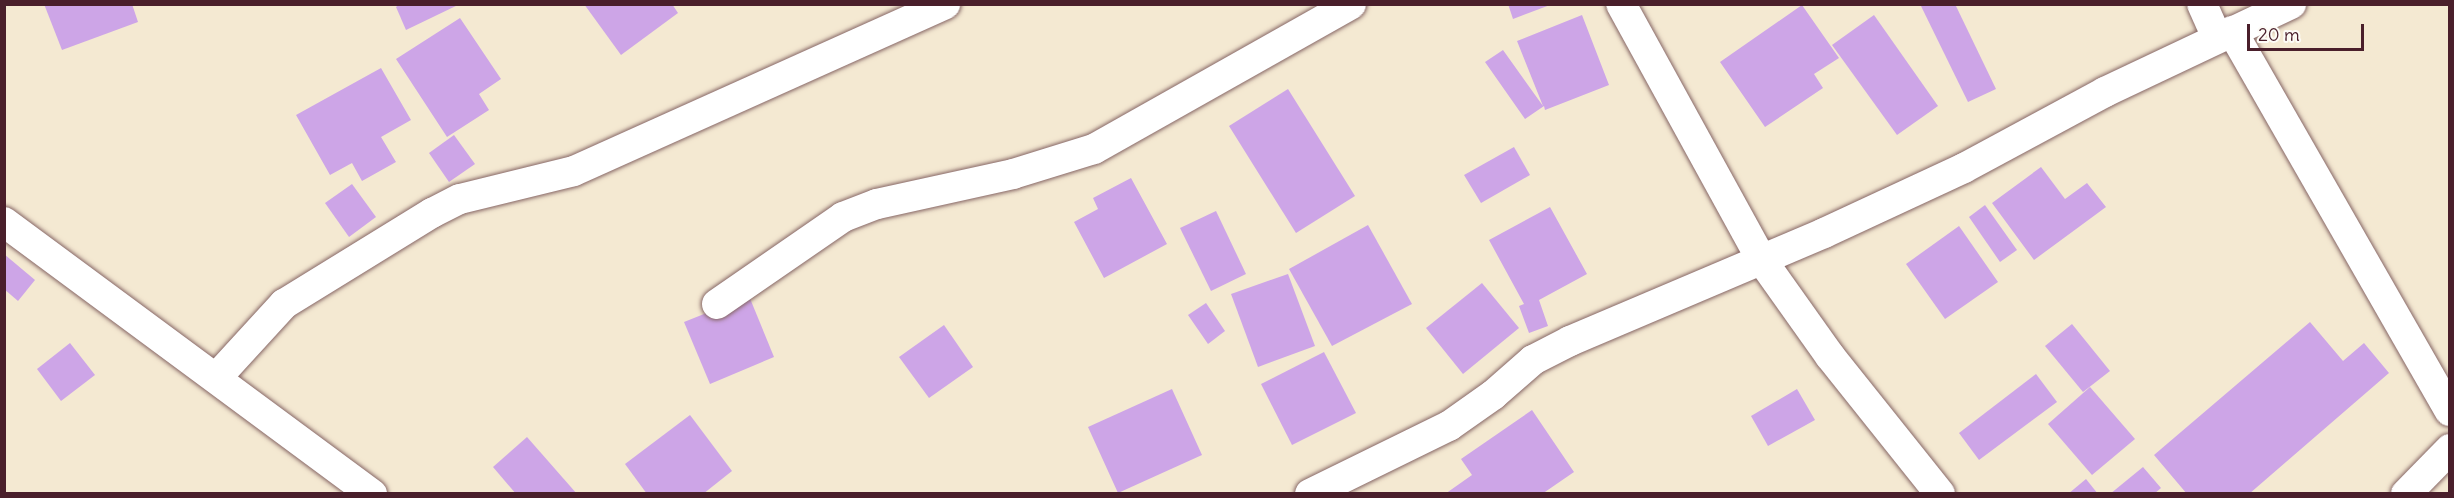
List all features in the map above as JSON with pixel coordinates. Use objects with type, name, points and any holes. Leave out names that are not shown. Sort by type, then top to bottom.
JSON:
[{"type":"street","points":[[218,376],[284,304],[432,213],[460,199],[574,171],[945,4]]},
{"type":"street","points":[[717,303],[843,217],[877,204],[1013,174],[1094,149],[1352,4]]},
{"type":"street","points":[[1621,4],[1761,259],[1830,356],[1940,494]]},
{"type":"street","points":[[2202,4],[2224,35],[2450,411]]},
{"type":"street","points":[[1310,494],[1449,426],[1493,395],[1533,360],[1964,168],[2105,92],[2291,4]]},
{"type":"street","points":[[4,222],[218,376],[372,494]]},
{"type":"street","points":[[2406,494],[2450,449]]},
{"type":"building","points":[[44,4],[132,4],[138,22],[62,50]]},
{"type":"building","points":[[400,4],[460,4],[406,30],[396,7]]},
{"type":"building","points":[[584,4],[672,4],[678,13],[621,55]]},
{"type":"building","points":[[1508,4],[1550,4],[1550,5],[1513,19]]},
{"type":"building","points":[[1920,4],[1955,4],[1996,89],[1968,102]]},
{"type":"building","points":[[1802,5],[1839,58],[1814,74],[1823,88],[1765,127],[1720,62]]},
{"type":"building","points":[[1582,15],[1609,85],[1545,110],[1544,106],[1525,119],[1485,62],[1503,50],[1543,106],[1517,41]]},
{"type":"building","points":[[1874,15],[1938,106],[1897,135],[1832,45]]},
{"type":"building","points":[[460,18],[501,79],[479,94],[489,110],[447,137],[396,59]]},
{"type":"building","points":[[381,68],[411,120],[381,137],[396,162],[362,181],[352,163],[330,175],[296,115]]},
{"type":"building","points":[[1288,89],[1355,196],[1296,233],[1229,126]]},
{"type":"building","points":[[454,135],[475,164],[449,182],[429,153]]},
{"type":"building","points":[[1514,147],[1530,175],[1481,203],[1464,175]]},
{"type":"building","points":[[2041,167],[2065,199],[2087,183],[2106,207],[2034,260],[1992,203]]},
{"type":"building","points":[[1131,178],[1167,244],[1104,278],[1074,222],[1098,209],[1093,198]]},
{"type":"building","points":[[352,184],[376,217],[349,237],[325,203]]},
{"type":"building","points":[[1985,205],[2017,250],[2000,262],[1969,217]]},
{"type":"building","points":[[1550,207],[1587,274],[1539,300],[1548,326],[1529,333],[1519,306],[1524,304],[1489,240]]},
{"type":"building","points":[[1216,211],[1246,274],[1211,291],[1180,228]]},
{"type":"building","points":[[1368,225],[1412,304],[1332,346],[1289,269]]},
{"type":"building","points":[[1959,226],[1998,282],[1945,319],[1906,264]]},
{"type":"building","points":[[4,254],[35,280],[18,301],[4,289]]},
{"type":"building","points":[[1288,274],[1315,346],[1258,367],[1231,294]]},
{"type":"building","points":[[1482,283],[1519,328],[1463,374],[1426,328]]},
{"type":"building","points":[[749,296],[774,357],[710,384],[684,322]]},
{"type":"building","points":[[1206,303],[1225,331],[1208,344],[1188,315]]},
{"type":"building","points":[[2310,322],[2343,361],[2364,343],[2389,373],[2249,494],[2187,494],[2154,455]]},
{"type":"building","points":[[2072,324],[2110,371],[2083,392],[2045,346]]},
{"type":"building","points":[[944,325],[973,367],[929,398],[899,357]]},
{"type":"building","points":[[70,343],[95,375],[61,401],[37,369]]},
{"type":"building","points":[[1324,352],[1356,413],[1292,445],[1261,384]]},
{"type":"building","points":[[2036,374],[2057,402],[1979,460],[1959,433]]},
{"type":"building","points":[[2090,387],[2135,439],[2092,475],[2048,424]]},
{"type":"building","points":[[1172,389],[1202,455],[1118,493],[1088,427]]},
{"type":"building","points":[[1797,389],[1815,420],[1768,446],[1751,416]]},
{"type":"building","points":[[1532,410],[1574,472],[1542,494],[1445,494],[1472,475],[1461,459]]},
{"type":"building","points":[[690,415],[732,471],[703,494],[647,494],[625,464]]},
{"type":"building","points":[[527,437],[577,494],[516,494],[493,467]]},
{"type":"building","points":[[2143,467],[2161,488],[2154,494],[2110,494]]},
{"type":"building","points":[[2086,479],[2098,494],[2068,494]]}]
